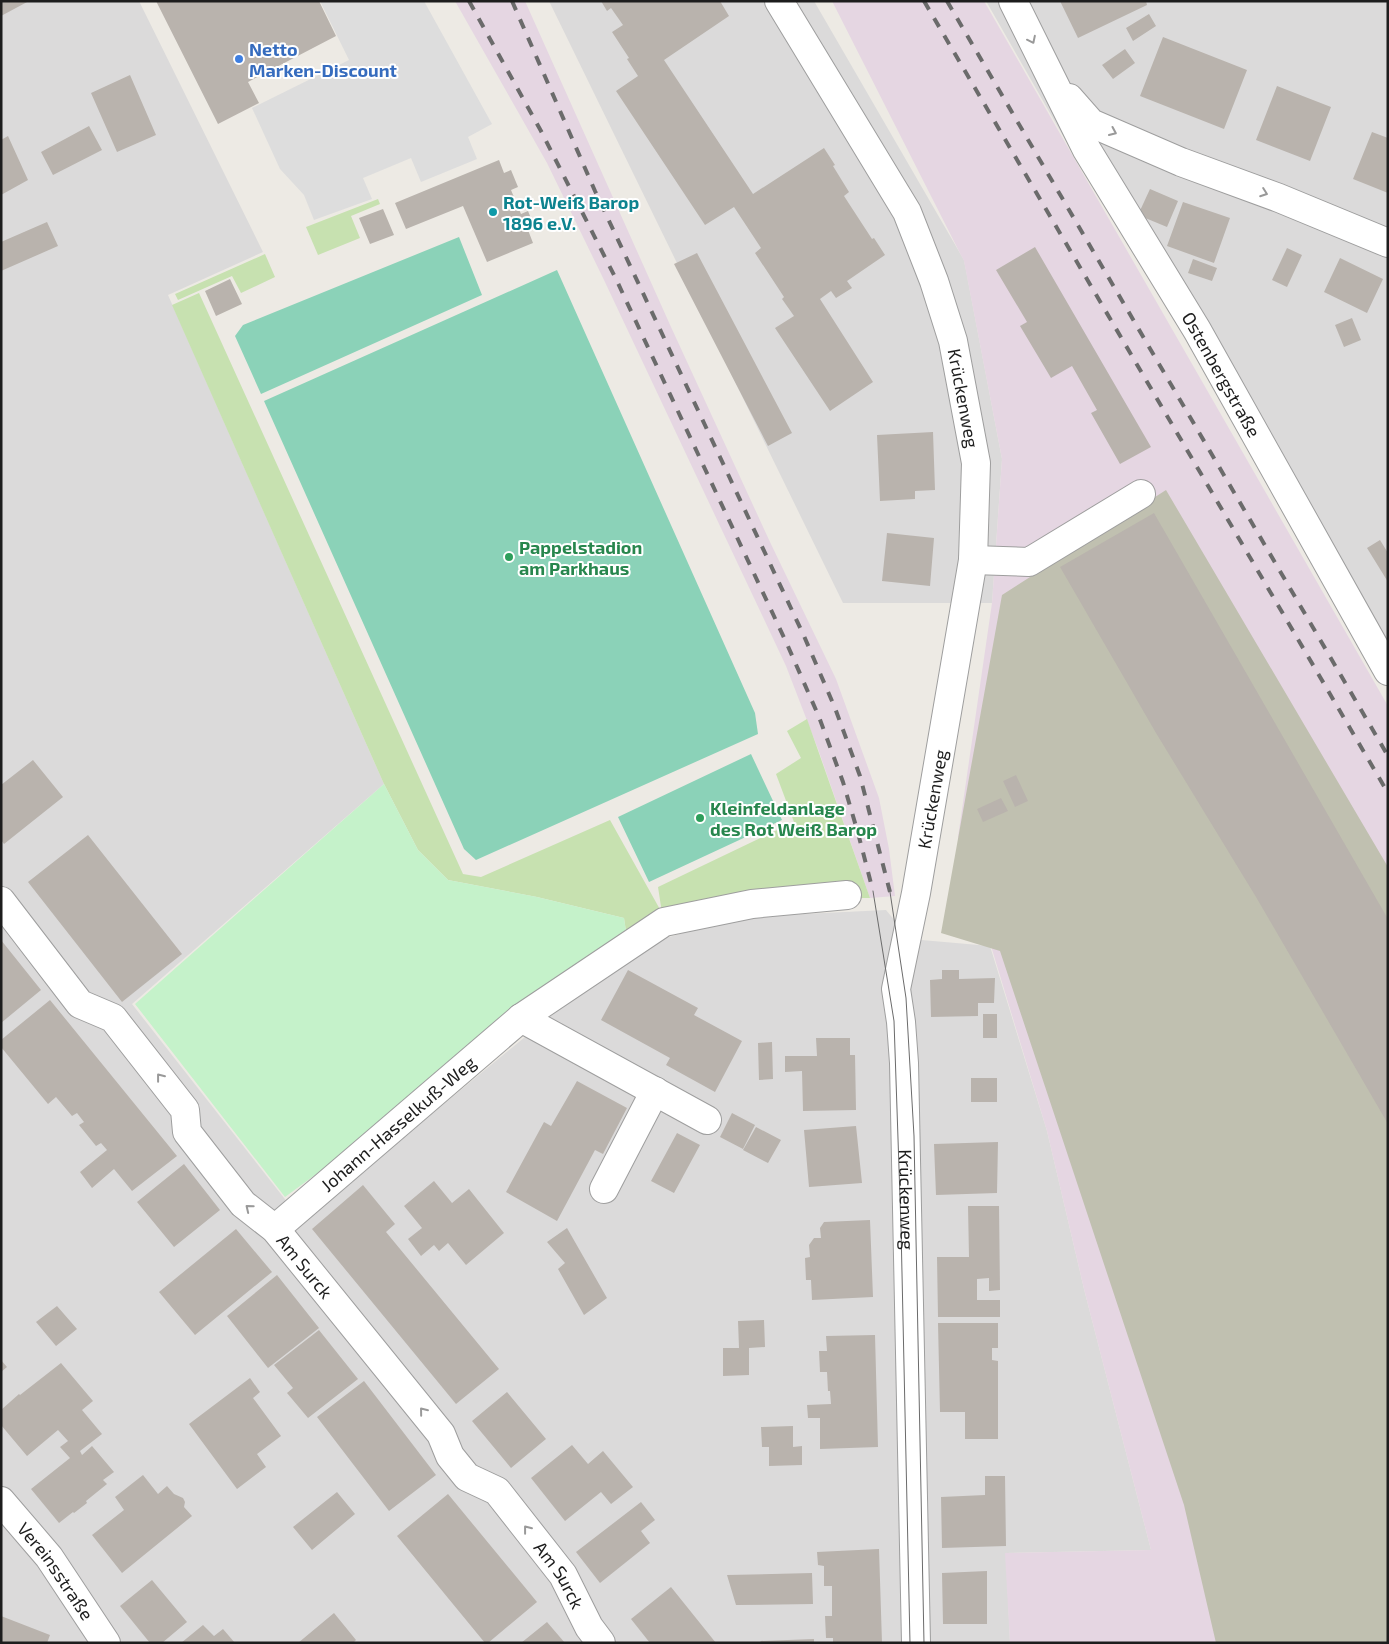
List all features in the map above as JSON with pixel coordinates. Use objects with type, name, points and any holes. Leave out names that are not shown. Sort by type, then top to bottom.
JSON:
[{"type":"street","name":"Krückenweg","points":[[779,1],[906,212],[934,281],[953,341],[976,463],[973,560],[916,894],[896,989],[904,1063],[916,1643]]},
{"type":"street","name":"Ostenbergstraße","points":[[1013,1],[1087,150],[1197,330],[1388,672]]},
{"type":"street","name":"Ostenbergstraße","points":[[1051,78],[1091,123],[1181,162],[1279,198],[1388,243]]},
{"type":"street","points":[[973,560],[1029,562],[1142,494]]},
{"type":"street","name":"Johann-Hasselkuß-Weg","points":[[275,1229],[522,1018],[664,922],[752,904],[847,895]]},
{"type":"street","name":"Am Surck","points":[[1,901],[80,1004],[113,1018],[186,1110],[186,1132],[243,1204],[275,1229],[441,1434],[450,1456],[467,1477],[497,1491],[563,1574],[589,1627],[601,1643]]},
{"type":"street","points":[[522,1018],[707,1120]]},
{"type":"street","points":[[604,1189],[655,1091]]},
{"type":"street","name":"Vereinsstraße","points":[[1,1500],[49,1557],[106,1643]]},
{"type":"shaded area","points":[[1,1],[139,1],[263,252],[168,295],[384,784],[132,1004],[302,1221],[634,947],[740,917],[886,910],[910,939],[990,946],[1047,1131],[1084,1289],[1151,1550],[1006,1553],[1010,1643],[1,1643]]},
{"type":"shaded area","points":[[320,1],[424,1],[492,124],[468,137],[477,159],[421,182],[411,158],[363,178],[372,199],[314,220],[304,195],[280,169],[252,108],[349,60]]},
{"type":"shaded area","points":[[455,1],[525,1],[671,327],[770,542],[836,679],[879,798],[889,849],[895,896],[870,898],[818,749],[786,666],[547,163]]},
{"type":"shaded area","points":[[549,1],[814,1],[964,260],[1002,459],[992,603],[843,603]]},
{"type":"shaded area","points":[[832,1],[984,1],[1388,706],[1388,1643],[1010,1643],[1005,1553],[1151,1550],[1084,1289],[1047,1131],[958,837],[992,603],[1002,459],[964,261]]},
{"type":"shaded area","points":[[986,1],[1388,1],[1388,653],[1075,157]]},
{"type":"shaded area","points":[[1166,490],[1388,867],[1388,1643],[1216,1643],[1184,1505],[1000,951],[941,933],[1002,595]]},
{"type":"green space","points":[[378,199],[380,204],[351,216],[360,238],[318,255],[306,227]]},
{"type":"green space","points":[[459,237],[482,295],[261,394],[235,336],[243,325]]},
{"type":"green space","points":[[265,254],[275,277],[241,293],[232,276],[178,300],[175,294]]},
{"type":"green space","name":"Pappelstadion am Parkhaus","points":[[557,270],[755,713],[758,734],[476,860],[464,849],[264,401]]},
{"type":"green space","points":[[199,293],[463,874],[481,877],[610,820],[662,913],[658,887],[794,822],[776,774],[801,758],[787,731],[807,719],[870,898],[813,898],[628,945],[624,918],[537,897],[448,880],[418,850],[384,784],[172,305]]},
{"type":"green space","name":"Kleinfeldanlage des Rot Weiß Barop","points":[[751,754],[782,820],[649,882],[618,817]]},
{"type":"green space","points":[[384,784],[418,850],[448,880],[537,897],[624,918],[628,945],[285,1197],[135,1004]]},
{"type":"building","points":[[1,1],[29,1],[1,16]]},
{"type":"building","name":"Netto Marken-Discount","points":[[156,1],[319,1],[336,36],[248,82],[259,103],[218,124]]},
{"type":"building","points":[[601,1],[720,1],[729,16],[664,60],[753,194],[824,148],[835,165],[833,166],[849,192],[844,196],[872,239],[874,238],[885,255],[847,281],[852,288],[836,298],[831,291],[820,299],[873,382],[830,411],[775,328],[794,316],[755,253],[761,248],[734,207],[705,225],[616,91],[638,76],[612,32],[623,25],[611,8],[607,11]]},
{"type":"building","points":[[1060,1],[1146,1],[1147,5],[1078,38]]},
{"type":"building","points":[[1149,14],[1156,26],[1133,41],[1126,28]]},
{"type":"building","points":[[1163,37],[1247,70],[1224,129],[1140,96]]},
{"type":"building","points":[[1125,49],[1135,63],[1113,79],[1102,65]]},
{"type":"building","points":[[130,75],[156,135],[117,152],[91,93]]},
{"type":"building","points":[[1277,86],[1331,107],[1310,161],[1256,140]]},
{"type":"building","points":[[89,126],[102,150],[53,175],[41,152]]},
{"type":"building","points":[[1372,132],[1388,138],[1388,193],[1353,179]]},
{"type":"building","points":[[8,136],[28,180],[1,195],[1,140]]},
{"type":"building","name":"Rot-Weiß Barop 1896 e.V.","points":[[499,160],[504,173],[511,170],[518,187],[511,190],[521,214],[528,211],[535,228],[528,230],[533,243],[487,262],[463,206],[406,229],[395,203]]},
{"type":"building","points":[[1150,189],[1178,201],[1167,227],[1138,215]]},
{"type":"building","points":[[1183,202],[1230,218],[1214,263],[1167,246]]},
{"type":"building","points":[[383,209],[394,235],[370,244],[359,218]]},
{"type":"building","points":[[47,222],[58,246],[1,271],[1,242]]},
{"type":"building","points":[[1035,247],[1151,447],[1120,464],[1091,413],[1097,410],[1072,366],[1051,378],[1020,326],[1027,322],[996,270]]},
{"type":"building","points":[[1287,248],[1302,255],[1287,287],[1272,280]]},
{"type":"building","points":[[697,253],[792,433],[768,446],[674,264]]},
{"type":"building","points":[[1340,258],[1383,279],[1367,313],[1324,292]]},
{"type":"building","points":[[1193,259],[1217,268],[1212,281],[1188,273]]},
{"type":"building","points":[[230,279],[242,304],[216,316],[205,291]]},
{"type":"building","points":[[1352,318],[1361,340],[1344,347],[1335,325]]},
{"type":"building","points":[[933,432],[935,490],[915,491],[915,499],[880,501],[877,435]]},
{"type":"building","points":[[1154,513],[1388,919],[1388,1124],[1256,897],[1156,733],[1060,567]]},
{"type":"building","points":[[887,533],[934,538],[930,586],[882,581]]},
{"type":"building","points":[[1380,540],[1388,553],[1388,582],[1367,548]]},
{"type":"building","points":[[33,760],[63,797],[4,844],[1,840],[1,785]]},
{"type":"building","points":[[1016,775],[1028,801],[1015,807],[1003,781]]},
{"type":"building","points":[[1001,798],[1008,811],[983,822],[977,809]]},
{"type":"building","points":[[88,835],[182,954],[122,1002],[28,882]]},
{"type":"building","points":[[1,940],[41,990],[1,1023]]},
{"type":"building","points":[[628,970],[698,1008],[694,1015],[742,1041],[715,1092],[666,1065],[670,1058],[601,1020]]},
{"type":"building","points":[[942,970],[959,970],[959,979],[995,978],[994,1003],[978,1003],[978,1016],[931,1017],[930,980],[942,979]]},
{"type":"building","points":[[50,1000],[177,1156],[132,1191],[114,1169],[92,1188],[80,1172],[107,1150],[101,1143],[96,1146],[79,1125],[84,1122],[77,1113],[72,1116],[56,1097],[48,1104],[1,1047],[1,1040]]},
{"type":"building","points":[[983,1014],[997,1014],[997,1038],[983,1038]]},
{"type":"building","points":[[816,1038],[850,1038],[850,1055],[855,1055],[856,1110],[803,1111],[802,1071],[785,1072],[785,1056],[817,1056]]},
{"type":"building","points":[[772,1042],[773,1079],[759,1080],[758,1043]]},
{"type":"building","points":[[971,1078],[997,1078],[997,1102],[971,1102]]},
{"type":"building","points":[[577,1081],[627,1108],[603,1154],[595,1150],[557,1221],[506,1192],[544,1122],[551,1126]]},
{"type":"building","points":[[732,1113],[755,1125],[743,1149],[720,1137]]},
{"type":"building","points":[[856,1126],[862,1183],[809,1187],[804,1130]]},
{"type":"building","points":[[756,1127],[781,1140],[768,1163],[743,1150]]},
{"type":"building","points":[[677,1133],[700,1145],[674,1193],[651,1181]]},
{"type":"building","points":[[998,1142],[997,1193],[936,1195],[934,1144]]},
{"type":"building","points":[[184,1164],[220,1210],[174,1247],[137,1202]]},
{"type":"building","points":[[434,1181],[452,1203],[469,1189],[504,1233],[466,1265],[448,1243],[439,1251],[434,1245],[421,1256],[408,1239],[422,1228],[404,1206]]},
{"type":"building","points":[[363,1185],[395,1224],[386,1232],[499,1369],[456,1404],[312,1229]]},
{"type":"building","points":[[968,1206],[999,1206],[1000,1290],[989,1291],[989,1278],[977,1279],[977,1300],[1000,1300],[1000,1317],[938,1317],[937,1257],[969,1257]]},
{"type":"building","points":[[870,1220],[873,1297],[812,1300],[811,1280],[806,1280],[805,1258],[810,1257],[809,1245],[814,1238],[821,1238],[820,1228],[824,1222]]},
{"type":"building","points":[[567,1228],[607,1298],[584,1315],[558,1269],[565,1263],[547,1242]]},
{"type":"building","points":[[236,1229],[272,1272],[195,1335],[159,1292]]},
{"type":"building","points":[[277,1275],[319,1328],[268,1368],[227,1316]]},
{"type":"building","points":[[57,1306],[77,1329],[56,1346],[36,1322]]},
{"type":"building","points":[[764,1320],[765,1347],[749,1348],[749,1375],[723,1376],[723,1348],[739,1348],[738,1321]]},
{"type":"building","points":[[938,1323],[998,1323],[998,1348],[992,1348],[992,1360],[998,1361],[998,1439],[965,1439],[965,1412],[940,1412]]},
{"type":"building","points":[[319,1330],[358,1379],[308,1418],[287,1393],[293,1388],[274,1365]]},
{"type":"building","points":[[875,1335],[878,1447],[820,1449],[820,1418],[808,1418],[807,1405],[831,1404],[827,1372],[820,1372],[819,1351],[827,1351],[826,1336]]},
{"type":"building","points":[[1,1360],[7,1367],[1,1372]]},
{"type":"building","points":[[61,1363],[93,1401],[82,1410],[102,1434],[80,1451],[82,1455],[92,1446],[114,1472],[103,1480],[107,1484],[86,1501],[87,1503],[59,1523],[31,1489],[70,1458],[60,1447],[68,1441],[58,1430],[27,1456],[1,1425],[1,1410]]},
{"type":"building","points":[[250,1378],[260,1392],[253,1398],[281,1436],[257,1454],[266,1467],[237,1489],[189,1424]]},
{"type":"building","points":[[364,1381],[436,1475],[389,1511],[317,1417]]},
{"type":"building","points":[[507,1392],[546,1439],[511,1468],[472,1421]]},
{"type":"building","points":[[793,1426],[793,1447],[802,1446],[802,1465],[769,1466],[769,1447],[762,1447],[761,1427]]},
{"type":"building","points":[[572,1445],[588,1464],[603,1451],[633,1487],[611,1504],[601,1492],[565,1521],[531,1478]]},
{"type":"building","points":[[143,1475],[158,1494],[167,1486],[174,1494],[183,1498],[185,1502],[184,1507],[192,1516],[122,1573],[92,1535],[124,1510],[115,1497]]},
{"type":"building","points":[[985,1476],[1005,1476],[1006,1546],[942,1548],[941,1497],[985,1495]]},
{"type":"building","points":[[337,1492],[355,1514],[312,1550],[293,1527]]},
{"type":"building","points":[[448,1494],[537,1602],[488,1643],[485,1643],[397,1536]]},
{"type":"building","points":[[641,1502],[655,1520],[641,1531],[650,1543],[600,1583],[576,1552]]},
{"type":"building","points":[[879,1549],[882,1643],[833,1643],[833,1638],[826,1638],[825,1616],[832,1616],[832,1586],[824,1586],[824,1566],[818,1565],[817,1552]]},
{"type":"building","points":[[987,1571],[987,1624],[943,1624],[942,1573]]},
{"type":"building","points":[[812,1573],[813,1604],[736,1605],[727,1575]]},
{"type":"building","points":[[152,1580],[187,1622],[162,1643],[150,1643],[120,1606]]},
{"type":"building","points":[[671,1587],[716,1643],[650,1643],[631,1619]]},
{"type":"building","points":[[334,1613],[356,1640],[353,1643],[298,1643]]},
{"type":"building","points":[[1,1616],[50,1635],[47,1643],[1,1643]]},
{"type":"building","points":[[547,1622],[565,1643],[521,1643]]},
{"type":"building","points":[[203,1625],[214,1636],[223,1629],[235,1643],[181,1643]]},
{"type":"building","points":[[814,1639],[814,1643],[762,1643],[760,1641]]},
{"type":"tram line","points":[[873,891],[894,1021],[901,1227],[910,1643]]},
{"type":"tram line","points":[[890,892],[906,998],[914,1136],[924,1643]]},
{"type":"railway","points":[[469,1],[541,131],[616,279],[787,644],[819,717],[843,782],[873,891]]},
{"type":"railway","points":[[512,1],[595,191],[804,636],[835,708],[860,776],[890,892]]},
{"type":"railway","points":[[924,1],[1388,793]]},
{"type":"railway","points":[[947,1],[1388,756]]},
{"type":"place","name":"Netto Marken-Discount","points":[[239,59]]},
{"type":"place","name":"Rot-Weiß Barop 1896 e.V.","points":[[493,212]]},
{"type":"place","name":"Pappelstadion am Parkhaus","points":[[509,557]]},
{"type":"place","name":"Kleinfeldanlage des Rot Weiß Barop","points":[[700,818]]}]
